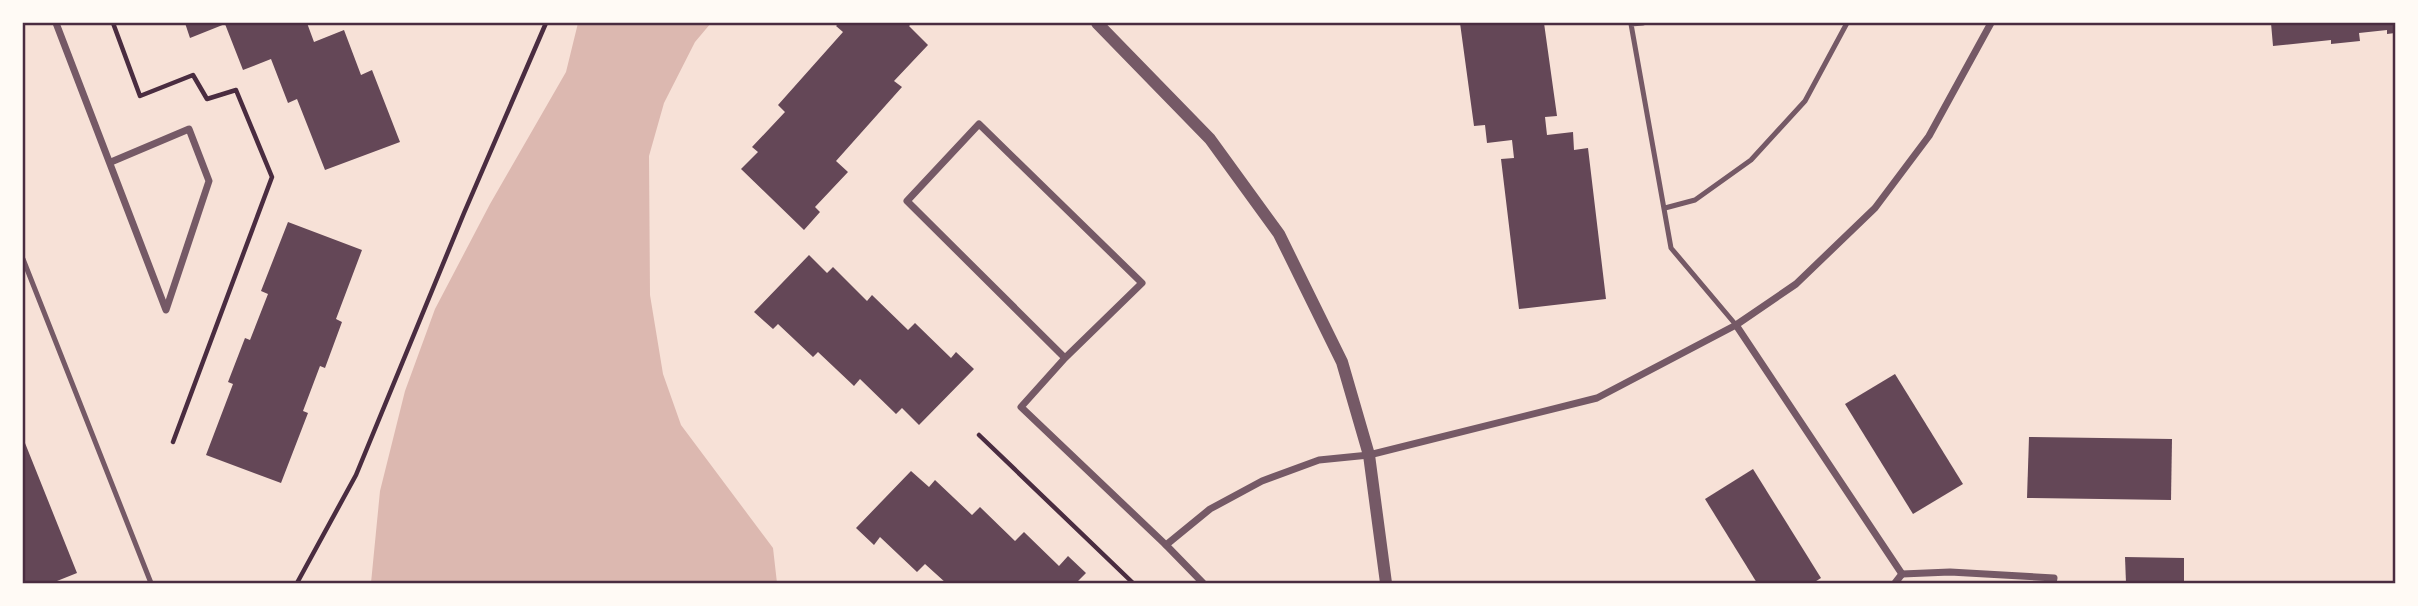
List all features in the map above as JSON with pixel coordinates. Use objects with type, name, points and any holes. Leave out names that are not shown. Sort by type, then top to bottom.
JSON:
[{"type":"street","points":[[56,23],[166,310],[209,181],[189,129],[111,162]]},
{"type":"street","points":[[1097,23],[1210,139],[1279,234],[1342,362],[1369,455],[1386,583]]},
{"type":"street","points":[[1166,545],[1210,509],[1262,481],[1319,460],[1369,455],[1597,398],[1736,325],[1796,284],[1875,208],[1929,136],[1991,23]]},
{"type":"street","points":[[1065,358],[906,201],[979,124],[1142,283],[1065,358],[1021,407],[1203,583]]},
{"type":"street","points":[[1736,325],[1902,574]]},
{"type":"street","points":[[1895,583],[1902,574],[1950,572],[2054,578],[2053,583]]},
{"type":"lane","points":[[1643,23],[1631,24],[1671,248],[1736,325]]},
{"type":"lane","points":[[1665,208],[1695,200],[1751,160],[1805,101],[1847,23]]},
{"type":"lane","points":[[23,259],[151,583]]},
{"type":"path","points":[[297,583],[356,475],[546,23]]},
{"type":"path","points":[[979,435],[1133,583]]},
{"type":"shaded area","points":[[578,23],[711,23],[695,42],[664,103],[649,156],[650,295],[663,374],[681,425],[773,548],[777,583],[371,583],[380,491],[405,391],[435,309],[490,204],[566,72]]},
{"type":"building","points":[[185,23],[307,23],[314,42],[344,30],[361,75],[372,70],[400,142],[325,170],[297,99],[288,103],[271,59],[243,70],[225,24],[190,38]]},
{"type":"building","points":[[839,23],[912,23],[909,26],[928,45],[894,81],[902,87],[836,161],[848,172],[815,207],[820,212],[804,230],[741,169],[758,152],[752,147],[785,112],[778,105],[843,32],[836,26]]},
{"type":"building","points":[[1460,23],[1544,23],[1557,116],[1545,117],[1547,135],[1573,132],[1574,150],[1588,148],[1606,299],[1519,309],[1501,159],[1514,158],[1512,140],[1487,143],[1485,125],[1474,126]]},
{"type":"building","points":[[2271,23],[2395,23],[2395,33],[2387,34],[2387,30],[2359,33],[2360,41],[2331,44],[2331,40],[2273,46]]},
{"type":"building","points":[[288,222],[362,250],[336,319],[342,322],[325,368],[320,366],[303,411],[308,413],[281,483],[206,455],[233,384],[228,382],[245,338],[250,340],[268,294],[261,291]]},
{"type":"building","points":[[809,255],[827,273],[833,267],[867,301],[872,295],[908,330],[915,323],[951,358],[956,352],[974,369],[919,425],[902,408],[896,414],[860,379],[854,386],[818,352],[813,357],[778,324],[773,329],[754,312]]},
{"type":"building","points":[[1895,374],[1963,484],[1913,514],[1845,404]]},
{"type":"building","points":[[2029,437],[2172,439],[2171,500],[2027,498]]},
{"type":"building","points":[[23,438],[77,573],[52,583],[23,583]]},
{"type":"building","points":[[1753,469],[1821,578],[1813,583],[1757,583],[1705,499]]},
{"type":"building","points":[[911,471],[929,487],[935,480],[972,515],[980,507],[1015,541],[1024,532],[1059,566],[1068,556],[1086,573],[1076,583],[946,583],[925,564],[917,572],[880,537],[874,545],[856,528]]},
{"type":"building","points":[[2125,557],[2184,558],[2184,583],[2126,583]]}]
